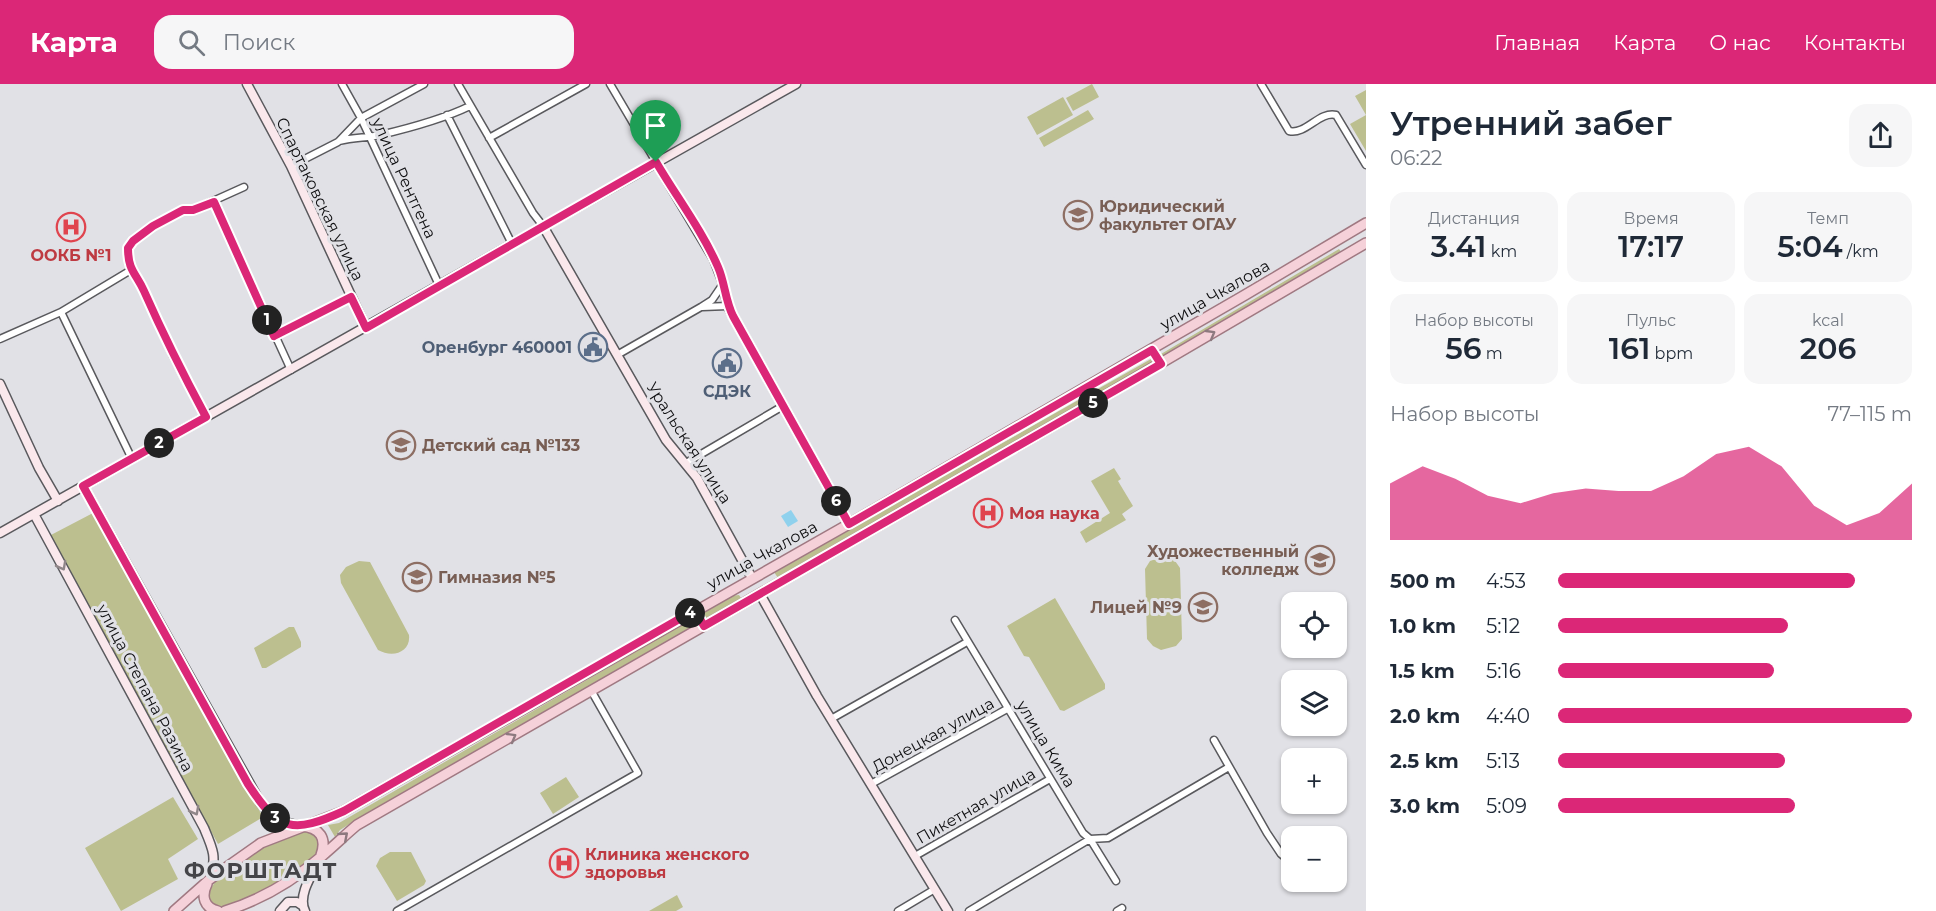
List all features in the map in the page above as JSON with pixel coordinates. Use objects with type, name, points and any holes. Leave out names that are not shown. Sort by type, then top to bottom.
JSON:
[{"type":"main road","name":"Спартаковская улица","points":[[247,84],[291,166],[366,328]]},
{"type":"main road","points":[[0,533],[796,84]]},
{"type":"main road","points":[[656,162],[708,249],[718,268],[728,306],[849,524]]},
{"type":"main road","name":"улица Чкалова","points":[[174,911],[210,879],[261,843],[344,811],[1152,350],[1366,223]]},
{"type":"main road","name":"Уральская улица","points":[[543,226],[666,440],[697,478],[831,719],[948,911]]},
{"type":"main road","points":[[1340,239],[1349,253]]},
{"type":"main road","name":"улица Чкалова","points":[[225,911],[268,894],[290,880],[357,825],[1161,364],[1366,243]]},
{"type":"main road","points":[[1152,350],[1161,364]]},
{"type":"main road","points":[[0,384],[39,468],[58,501]]},
{"type":"main road","points":[[83,486],[260,802],[274,818],[289,824],[316,829],[321,834],[324,842],[320,857],[306,886],[304,908]]},
{"type":"main road","name":"улица Степана Разина","points":[[34,514],[204,828],[214,852],[215,864],[210,879]]},
{"type":"main road","points":[[695,610],[704,626]]},
{"type":"main road","points":[[210,879],[205,889],[204,900],[210,908],[218,911]]},
{"type":"main road","points":[[280,911],[288,903],[297,902],[304,908]]},
{"type":"street","name":"улица Рентгена","points":[[342,84],[361,118],[440,285]]},
{"type":"street","points":[[338,142],[361,118],[424,84]]},
{"type":"street","name":"Уральская улица","points":[[458,84],[533,213],[543,226]]},
{"type":"street","points":[[489,138],[586,84]]},
{"type":"street","points":[[610,84],[656,162]]},
{"type":"street","points":[[1261,84],[1289,131],[1297,132],[1329,114],[1336,115],[1366,165]]},
{"type":"street","points":[[291,166],[355,136],[369,137],[447,115],[470,106]]},
{"type":"street","points":[[447,115],[512,244]]},
{"type":"street","points":[[206,417],[173,356],[142,285],[131,270],[128,248],[133,241],[153,226],[183,210],[193,210],[244,187]]},
{"type":"street","points":[[214,202],[291,370]]},
{"type":"street","points":[[0,339],[61,312],[131,270]]},
{"type":"street","points":[[617,355],[701,307],[711,300],[723,284]]},
{"type":"street","points":[[274,336],[351,297]]},
{"type":"street","points":[[701,307],[728,306]]},
{"type":"street","points":[[61,312],[132,459]]},
{"type":"street","points":[[686,463],[783,406]]},
{"type":"street","name":"улица Кима","points":[[955,620],[1083,833],[1090,839],[1116,881]]},
{"type":"street","points":[[831,719],[967,642]]},
{"type":"street","points":[[397,911],[638,772],[592,692]]},
{"type":"street","name":"Донецкая улица","points":[[871,784],[1007,709]]},
{"type":"street","points":[[1214,740],[1281,854]]},
{"type":"street","points":[[969,911],[1090,839],[1108,838],[1228,767]]},
{"type":"street","name":"Пикетная улица","points":[[915,856],[1050,779]]},
{"type":"street","points":[[897,911],[935,889]]},
{"type":"green space","points":[[1092,84],[1099,97],[1073,111],[1066,98]]},
{"type":"green space","points":[[1366,90],[1366,115],[1355,96]]},
{"type":"green space","points":[[1063,97],[1073,115],[1037,135],[1027,117]]},
{"type":"green space","points":[[1088,110],[1094,119],[1044,147],[1039,138]]},
{"type":"green space","points":[[1366,115],[1366,151],[1350,124]]},
{"type":"green space","points":[[1339,249],[1342,253],[1163,357],[1161,354]]},
{"type":"green space","points":[[1151,359],[1153,363],[778,578],[774,572]]},
{"type":"green space","points":[[1114,468],[1121,479],[1118,481],[1133,506],[1122,514],[1126,520],[1086,543],[1080,532],[1110,513],[1091,481]]},
{"type":"green space","points":[[93,513],[263,817],[218,844],[49,536]]},
{"type":"green space","points":[[1165,556],[1173,558],[1180,568],[1182,639],[1176,646],[1161,650],[1147,639],[1145,569],[1150,561]]},
{"type":"green space","points":[[359,561],[370,562],[409,635],[407,646],[400,652],[389,654],[378,650],[341,583],[340,575],[346,567]]},
{"type":"green space","points":[[739,595],[741,598],[706,619],[703,616],[702,613],[730,596]]},
{"type":"green space","points":[[1055,598],[1105,684],[1105,689],[1064,711],[1060,710],[1029,657],[1024,656],[1007,626]]},
{"type":"green space","points":[[694,618],[698,624],[356,820],[340,830],[335,837],[328,825],[339,823]]},
{"type":"green space","points":[[289,627],[294,627],[301,647],[266,668],[262,668],[254,648]]},
{"type":"green space","points":[[566,777],[579,797],[553,814],[540,793]]},
{"type":"green space","points":[[173,797],[198,839],[168,859],[178,879],[121,911],[85,848]]},
{"type":"green space","points":[[300,831],[311,834],[317,841],[317,850],[311,860],[293,873],[243,901],[222,906],[212,902],[209,892],[216,880],[278,838]]},
{"type":"green space","points":[[390,852],[411,852],[426,881],[424,885],[397,901],[376,866],[380,858]]},
{"type":"green space","points":[[677,895],[683,907],[676,911],[649,911]]},
{"type":"water","points":[[791,510],[798,521],[788,527],[781,516]]},
{"type":"place","name":"Юридический факультет ОГАУ","points":[[1078,215]]},
{"type":"place","name":"ООКБ №1","points":[[71,227]]},
{"type":"place","name":"Оренбург 460001","points":[[593,347]]},
{"type":"place","name":"СДЭК","points":[[727,363]]},
{"type":"place","name":"Детский сад №133","points":[[401,445]]},
{"type":"place","name":"Моя наука","points":[[988,513]]},
{"type":"place","name":"Художественный колледж","points":[[1320,560]]},
{"type":"place","name":"Гимназия №5","points":[[417,577]]},
{"type":"place","name":"Лицей №9","points":[[1203,607]]},
{"type":"place","name":"Клиника женского здоровья","points":[[564,863]]},
{"type":"district","name":"ФОРШТАДТ","points":[[261,870]]},
{"type":"route","points":[[656,162],[708,249],[718,268],[733,316],[849,524],[1152,350],[1161,364],[704,626],[695,610],[344,811],[301,826],[274,818],[248,784],[83,486],[206,417],[173,356],[142,285],[131,270],[128,248],[133,241],[153,226],[183,210],[193,210],[214,202],[274,336],[351,297],[366,328],[656,162]]}]
